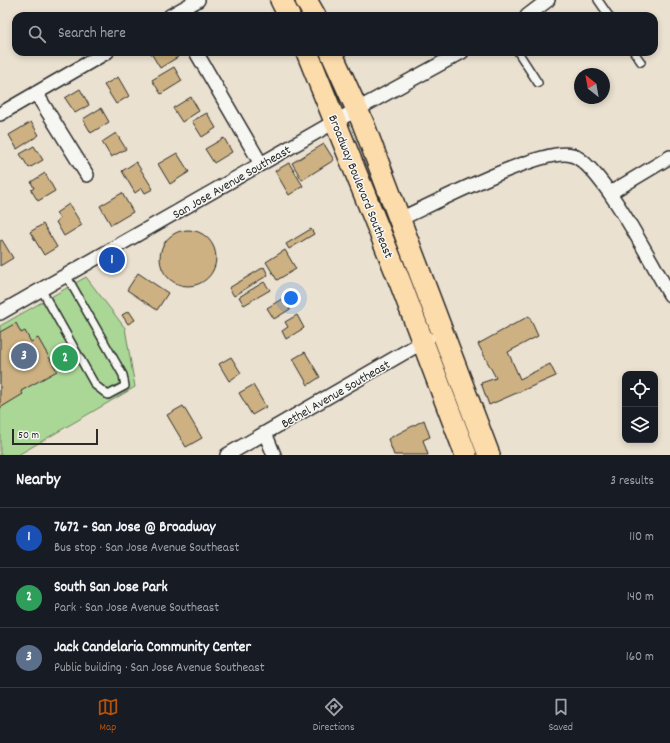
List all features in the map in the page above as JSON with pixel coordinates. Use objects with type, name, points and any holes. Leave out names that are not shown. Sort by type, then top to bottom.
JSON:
[{"type":"main road","points":[[281,0],[287,12]]},
{"type":"main road","points":[[306,0],[312,12]]},
{"type":"main road","name":"Broadway Boulevard Southeast","points":[[309,56],[336,121],[466,455]]},
{"type":"main road","name":"Broadway Boulevard Southeast","points":[[334,56],[357,110],[400,219],[489,455]]},
{"type":"street","points":[[178,12],[198,0]]},
{"type":"street","points":[[532,12],[548,0]]},
{"type":"street","points":[[0,114],[100,56]]},
{"type":"street","points":[[198,56],[261,164]]},
{"type":"street","name":"San Jose Avenue Southeast","points":[[0,313],[336,121],[455,56]]},
{"type":"street","points":[[36,93],[87,175]]},
{"type":"street","points":[[400,219],[521,164],[553,155],[563,154],[578,158],[592,170],[610,194],[670,295]]},
{"type":"street","points":[[610,194],[670,157]]},
{"type":"street","name":"Bethel Avenue Southeast","points":[[227,455],[423,342],[443,332]]},
{"type":"street","points":[[265,433],[274,455]]},
{"type":"lane","points":[[598,0],[606,12]]},
{"type":"lane","points":[[521,56],[538,83]]},
{"type":"lane","points":[[637,56],[642,62]]},
{"type":"lane","points":[[41,289],[95,385],[108,395],[125,386],[123,375],[66,275]]},
{"type":"green space","points":[[86,277],[125,328],[135,387],[18,455],[0,455],[0,326]]},
{"type":"building","points":[[153,56],[178,57],[160,68]]},
{"type":"building","points":[[174,67],[182,81],[161,94],[152,80]]},
{"type":"building","points":[[118,77],[129,96],[116,104],[104,85]]},
{"type":"building","points":[[80,89],[89,105],[75,113],[65,98]]},
{"type":"building","points":[[191,97],[199,111],[182,122],[173,108]]},
{"type":"building","points":[[101,108],[109,122],[91,133],[83,119]]},
{"type":"building","points":[[207,113],[216,128],[202,137],[192,121]]},
{"type":"building","points":[[31,122],[39,135],[17,149],[9,135]]},
{"type":"building","points":[[116,133],[126,149],[111,157],[102,142]]},
{"type":"building","points":[[224,138],[232,152],[214,163],[205,149]]},
{"type":"building","points":[[324,144],[334,160],[302,180],[292,163]]},
{"type":"building","points":[[34,146],[43,160],[29,168],[20,154]]},
{"type":"building","points":[[177,153],[189,172],[170,184],[158,164]]},
{"type":"building","points":[[136,162],[153,189],[145,193],[142,188],[135,193],[122,171]]},
{"type":"building","points":[[289,163],[303,186],[289,195],[275,171]]},
{"type":"building","points":[[45,173],[55,191],[38,201],[31,190],[34,188],[31,182]]},
{"type":"building","points":[[122,193],[133,212],[111,225],[100,206]]},
{"type":"building","points":[[69,204],[82,225],[64,236],[56,222],[60,219],[56,213]]},
{"type":"building","points":[[43,224],[57,247],[44,255],[30,232]]},
{"type":"building","points":[[311,229],[314,234],[289,249],[286,244]]},
{"type":"building","points":[[188,230],[199,232],[208,238],[214,247],[216,258],[214,269],[208,278],[199,284],[188,286],[177,284],[168,278],[162,269],[160,258],[162,247],[168,238],[177,232]]},
{"type":"building","points":[[2,240],[13,258],[0,266],[0,241]]},
{"type":"building","points":[[285,250],[296,269],[277,280],[266,262]]},
{"type":"building","points":[[264,267],[268,275],[234,296],[229,288]]},
{"type":"building","points":[[138,273],[168,293],[157,310],[127,290]]},
{"type":"building","points":[[264,282],[270,290],[244,305],[239,297]]},
{"type":"building","points":[[285,297],[292,308],[274,319],[267,308]]},
{"type":"building","points":[[129,311],[135,320],[128,324],[122,315]]},
{"type":"building","points":[[297,315],[304,328],[286,339],[282,331],[288,327],[285,322]]},
{"type":"building","points":[[529,316],[538,336],[508,352],[520,379],[550,364],[556,376],[489,405],[481,383],[496,378],[478,344]]},
{"type":"building","points":[[16,323],[21,333],[25,331],[31,342],[38,338],[57,371],[21,391],[23,394],[0,408],[0,332]]},
{"type":"building","points":[[305,352],[320,377],[308,385],[293,359]]},
{"type":"building","points":[[231,357],[241,373],[229,381],[219,364]]},
{"type":"building","points":[[253,385],[266,407],[252,415],[239,393]]},
{"type":"building","points":[[183,406],[202,438],[186,447],[167,415]]},
{"type":"building","points":[[424,420],[430,437],[423,440],[428,455],[394,455],[388,439]]},
{"type":"place","name":"7672 - San Jose @ Broadway","points":[[112,260]]},
{"type":"place","name":"Jack Candelaria Community Center","points":[[24,356]]},
{"type":"place","name":"South San Jose Park","points":[[65,358]]}]
